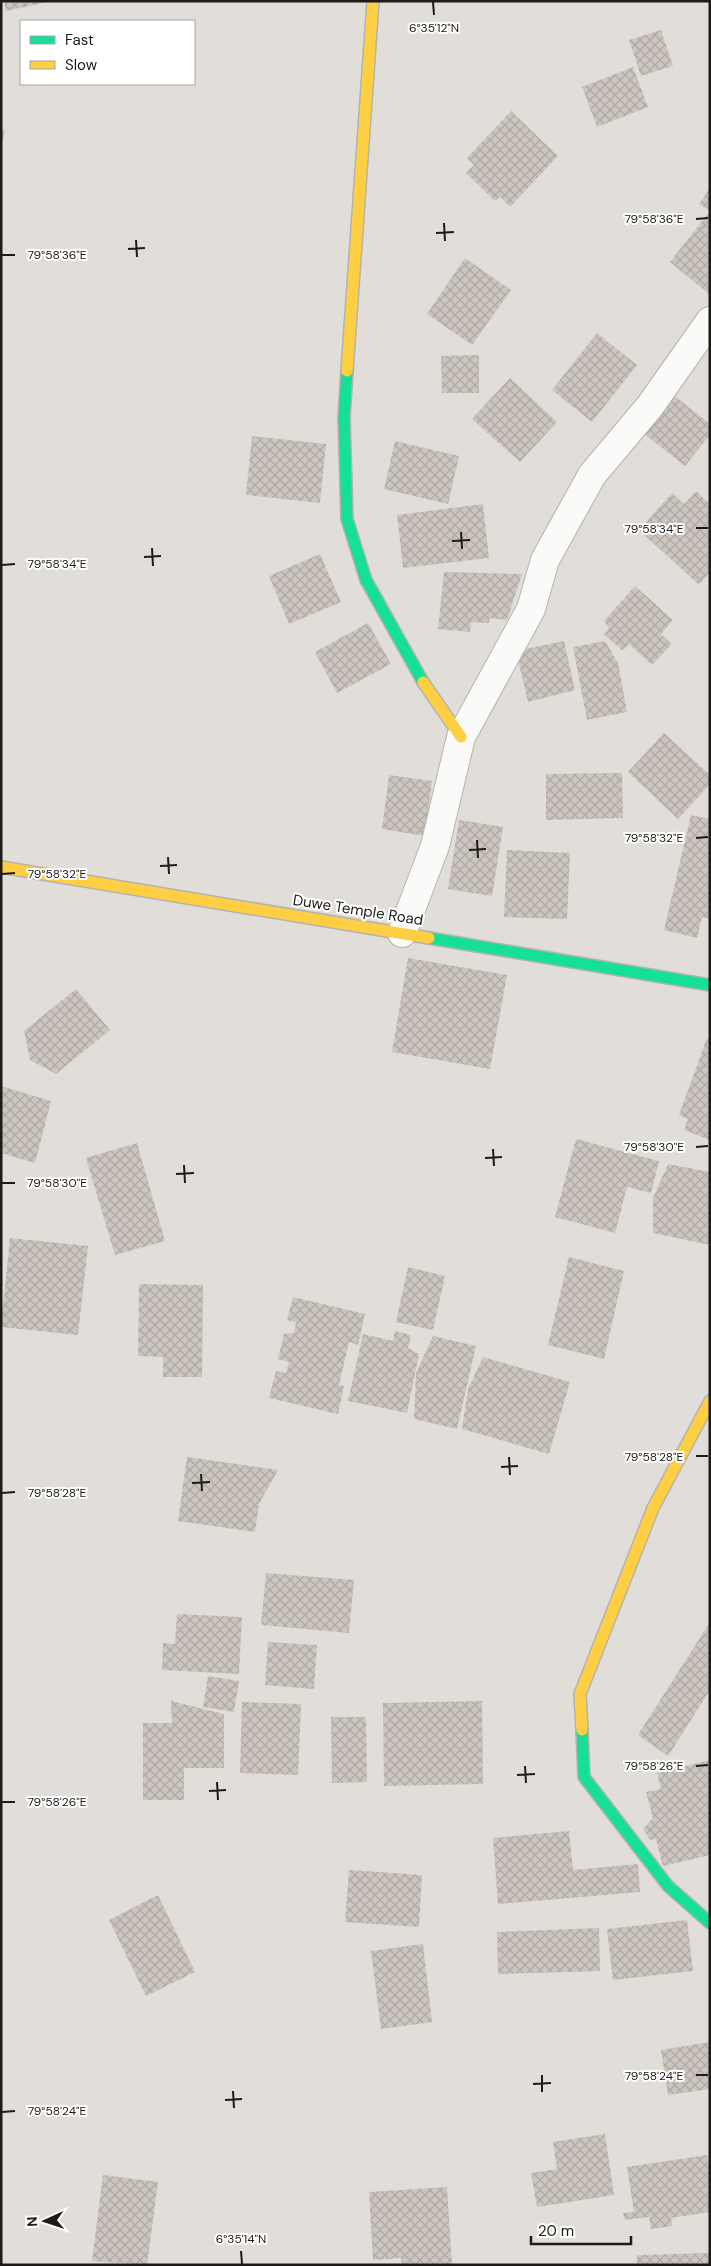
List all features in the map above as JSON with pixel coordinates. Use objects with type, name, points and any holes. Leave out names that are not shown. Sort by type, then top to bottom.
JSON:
[{"type":"street","points":[[373,1],[344,417],[347,519],[366,580],[425,686],[461,737]]},
{"type":"street","points":[[402,932],[435,846],[461,737],[531,609],[545,560],[592,475],[650,406],[710,321]]},
{"type":"street","name":"Duwe Temple Road","points":[[1,867],[402,932],[710,985]]},
{"type":"street","points":[[710,1401],[653,1508],[580,1694],[584,1777],[668,1886],[710,1923]]},
{"type":"building","points":[[4,1],[47,1],[47,2],[6,11]]},
{"type":"building","points":[[661,30],[673,66],[641,76],[629,40]]},
{"type":"building","points":[[633,67],[648,107],[597,127],[582,87]]},
{"type":"building","points":[[511,111],[558,156],[510,207],[500,197],[495,201],[466,173],[474,165],[467,158]]},
{"type":"building","points":[[1,129],[5,130],[2,142],[1,142]]},
{"type":"building","points":[[710,188],[710,211],[699,204]]},
{"type":"building","points":[[710,211],[710,295],[670,262]]},
{"type":"building","points":[[465,258],[511,290],[472,345],[427,314]]},
{"type":"building","points":[[597,333],[637,365],[592,422],[552,390]]},
{"type":"building","points":[[479,355],[479,393],[442,393],[441,356]]},
{"type":"building","points":[[510,378],[557,422],[520,462],[472,419]]},
{"type":"building","points":[[668,391],[710,424],[710,435],[685,466],[638,429]]},
{"type":"building","points":[[252,436],[326,444],[320,503],[246,495]]},
{"type":"building","points":[[395,441],[459,456],[448,504],[384,489]]},
{"type":"building","points":[[696,491],[710,504],[710,572],[699,585],[639,530],[672,493],[684,504]]},
{"type":"building","points":[[483,504],[489,558],[403,568],[397,515]]},
{"type":"building","points":[[320,554],[341,602],[289,624],[269,576]]},
{"type":"building","points":[[444,572],[522,574],[507,620],[490,618],[489,623],[471,622],[470,632],[438,629]]},
{"type":"building","points":[[635,586],[673,620],[661,634],[672,644],[652,665],[629,644],[623,651],[604,634],[609,628],[604,621]]},
{"type":"building","points":[[368,623],[391,664],[337,693],[315,652]]},
{"type":"building","points":[[564,641],[575,690],[528,702],[516,651]]},
{"type":"building","points":[[605,641],[618,663],[627,712],[587,720],[573,647]]},
{"type":"building","points":[[664,733],[710,775],[710,784],[678,819],[628,772]]},
{"type":"building","points":[[622,773],[623,818],[546,820],[546,774]]},
{"type":"building","points":[[389,775],[432,781],[425,836],[382,829]]},
{"type":"building","points":[[691,815],[710,819],[710,919],[702,917],[697,938],[664,930]]},
{"type":"building","points":[[459,820],[503,827],[492,896],[448,889]]},
{"type":"building","points":[[507,850],[570,853],[567,919],[504,917]]},
{"type":"building","points":[[408,958],[507,975],[490,1069],[392,1052]]},
{"type":"building","points":[[76,989],[110,1030],[56,1074],[30,1060],[24,1031]]},
{"type":"building","points":[[707,1038],[710,1040],[710,1127],[704,1125],[710,1128],[710,1140],[684,1130],[688,1119],[679,1115]]},
{"type":"building","points":[[1,1086],[51,1101],[35,1163],[1,1153]]},
{"type":"building","points":[[576,1139],[659,1161],[651,1193],[627,1187],[615,1233],[555,1217]]},
{"type":"building","points":[[137,1143],[165,1241],[115,1255],[86,1158]]},
{"type":"building","points":[[668,1164],[710,1172],[710,1245],[653,1233],[653,1198]]},
{"type":"building","points":[[10,1238],[88,1246],[78,1335],[1,1327]]},
{"type":"building","points":[[569,1257],[624,1271],[604,1359],[548,1345]]},
{"type":"building","points":[[408,1267],[445,1276],[433,1330],[396,1322]]},
{"type":"building","points":[[139,1284],[203,1285],[202,1377],[163,1377],[163,1357],[138,1356]]},
{"type":"building","points":[[293,1297],[365,1314],[358,1345],[349,1342],[339,1385],[344,1386],[338,1414],[269,1398],[276,1371],[286,1373],[289,1362],[278,1359],[284,1334],[294,1333],[296,1322],[287,1320]]},
{"type":"building","points":[[395,1331],[411,1335],[408,1348],[419,1354],[407,1413],[348,1401],[363,1334],[393,1341]]},
{"type":"building","points":[[433,1336],[476,1346],[457,1429],[414,1419],[416,1373]]},
{"type":"building","points":[[483,1357],[570,1382],[549,1454],[462,1429],[468,1389]]},
{"type":"building","points":[[187,1457],[278,1470],[259,1504],[255,1532],[178,1521]]},
{"type":"building","points":[[266,1573],[354,1580],[349,1633],[261,1625]]},
{"type":"building","points":[[177,1614],[242,1617],[239,1674],[162,1670],[163,1643],[175,1644]]},
{"type":"building","points":[[710,1622],[710,1690],[668,1756],[638,1735]]},
{"type":"building","points":[[268,1642],[317,1645],[314,1689],[265,1685]]},
{"type":"building","points":[[208,1676],[239,1681],[234,1712],[203,1707]]},
{"type":"building","points":[[171,1701],[224,1714],[224,1768],[184,1768],[184,1800],[143,1800],[143,1723],[172,1723]]},
{"type":"building","points":[[482,1701],[483,1784],[384,1786],[383,1703]]},
{"type":"building","points":[[242,1702],[301,1704],[298,1775],[240,1773]]},
{"type":"building","points":[[331,1717],[366,1717],[367,1782],[332,1783]]},
{"type":"building","points":[[710,1760],[710,1855],[663,1866],[656,1839],[650,1840],[643,1829],[653,1818],[646,1792],[661,1789],[657,1773]]},
{"type":"building","points":[[569,1831],[573,1870],[638,1864],[640,1892],[498,1904],[493,1838]]},
{"type":"building","points":[[349,1870],[422,1875],[419,1927],[345,1922]]},
{"type":"building","points":[[158,1895],[195,1972],[146,1996],[109,1920]]},
{"type":"building","points":[[687,1920],[693,1971],[613,1980],[607,1929]]},
{"type":"building","points":[[599,1928],[600,1971],[498,1974],[497,1932]]},
{"type":"building","points":[[423,1944],[432,2022],[381,2029],[371,1951]]},
{"type":"building","points":[[710,2042],[710,2089],[668,2095],[661,2050]]},
{"type":"building","points":[[605,2134],[614,2195],[537,2207],[531,2173],[557,2169],[553,2142]]},
{"type":"building","points":[[707,2155],[710,2173],[710,2212],[671,2218],[672,2226],[651,2229],[649,2217],[625,2220],[623,2213],[634,2212],[627,2167]]},
{"type":"building","points":[[103,2175],[158,2182],[147,2265],[92,2261]]},
{"type":"building","points":[[447,2187],[452,2265],[402,2265],[401,2258],[373,2260],[369,2192]]},
{"type":"building","points":[[710,2253],[710,2265],[637,2265],[637,2255]]},
{"type":"traffic: fast","points":[[347,371],[344,417],[347,519],[366,580],[423,682]]},
{"type":"traffic: fast","points":[[429,938],[710,985]]},
{"type":"traffic: fast","points":[[582,1730],[584,1777],[668,1886],[710,1923]]},
{"type":"traffic: slow","points":[[347,371],[373,1]]},
{"type":"traffic: slow","points":[[423,682],[461,737]]},
{"type":"traffic: slow","points":[[1,867],[429,938]]},
{"type":"traffic: slow","points":[[582,1730],[580,1694],[653,1508],[710,1401]]}]
